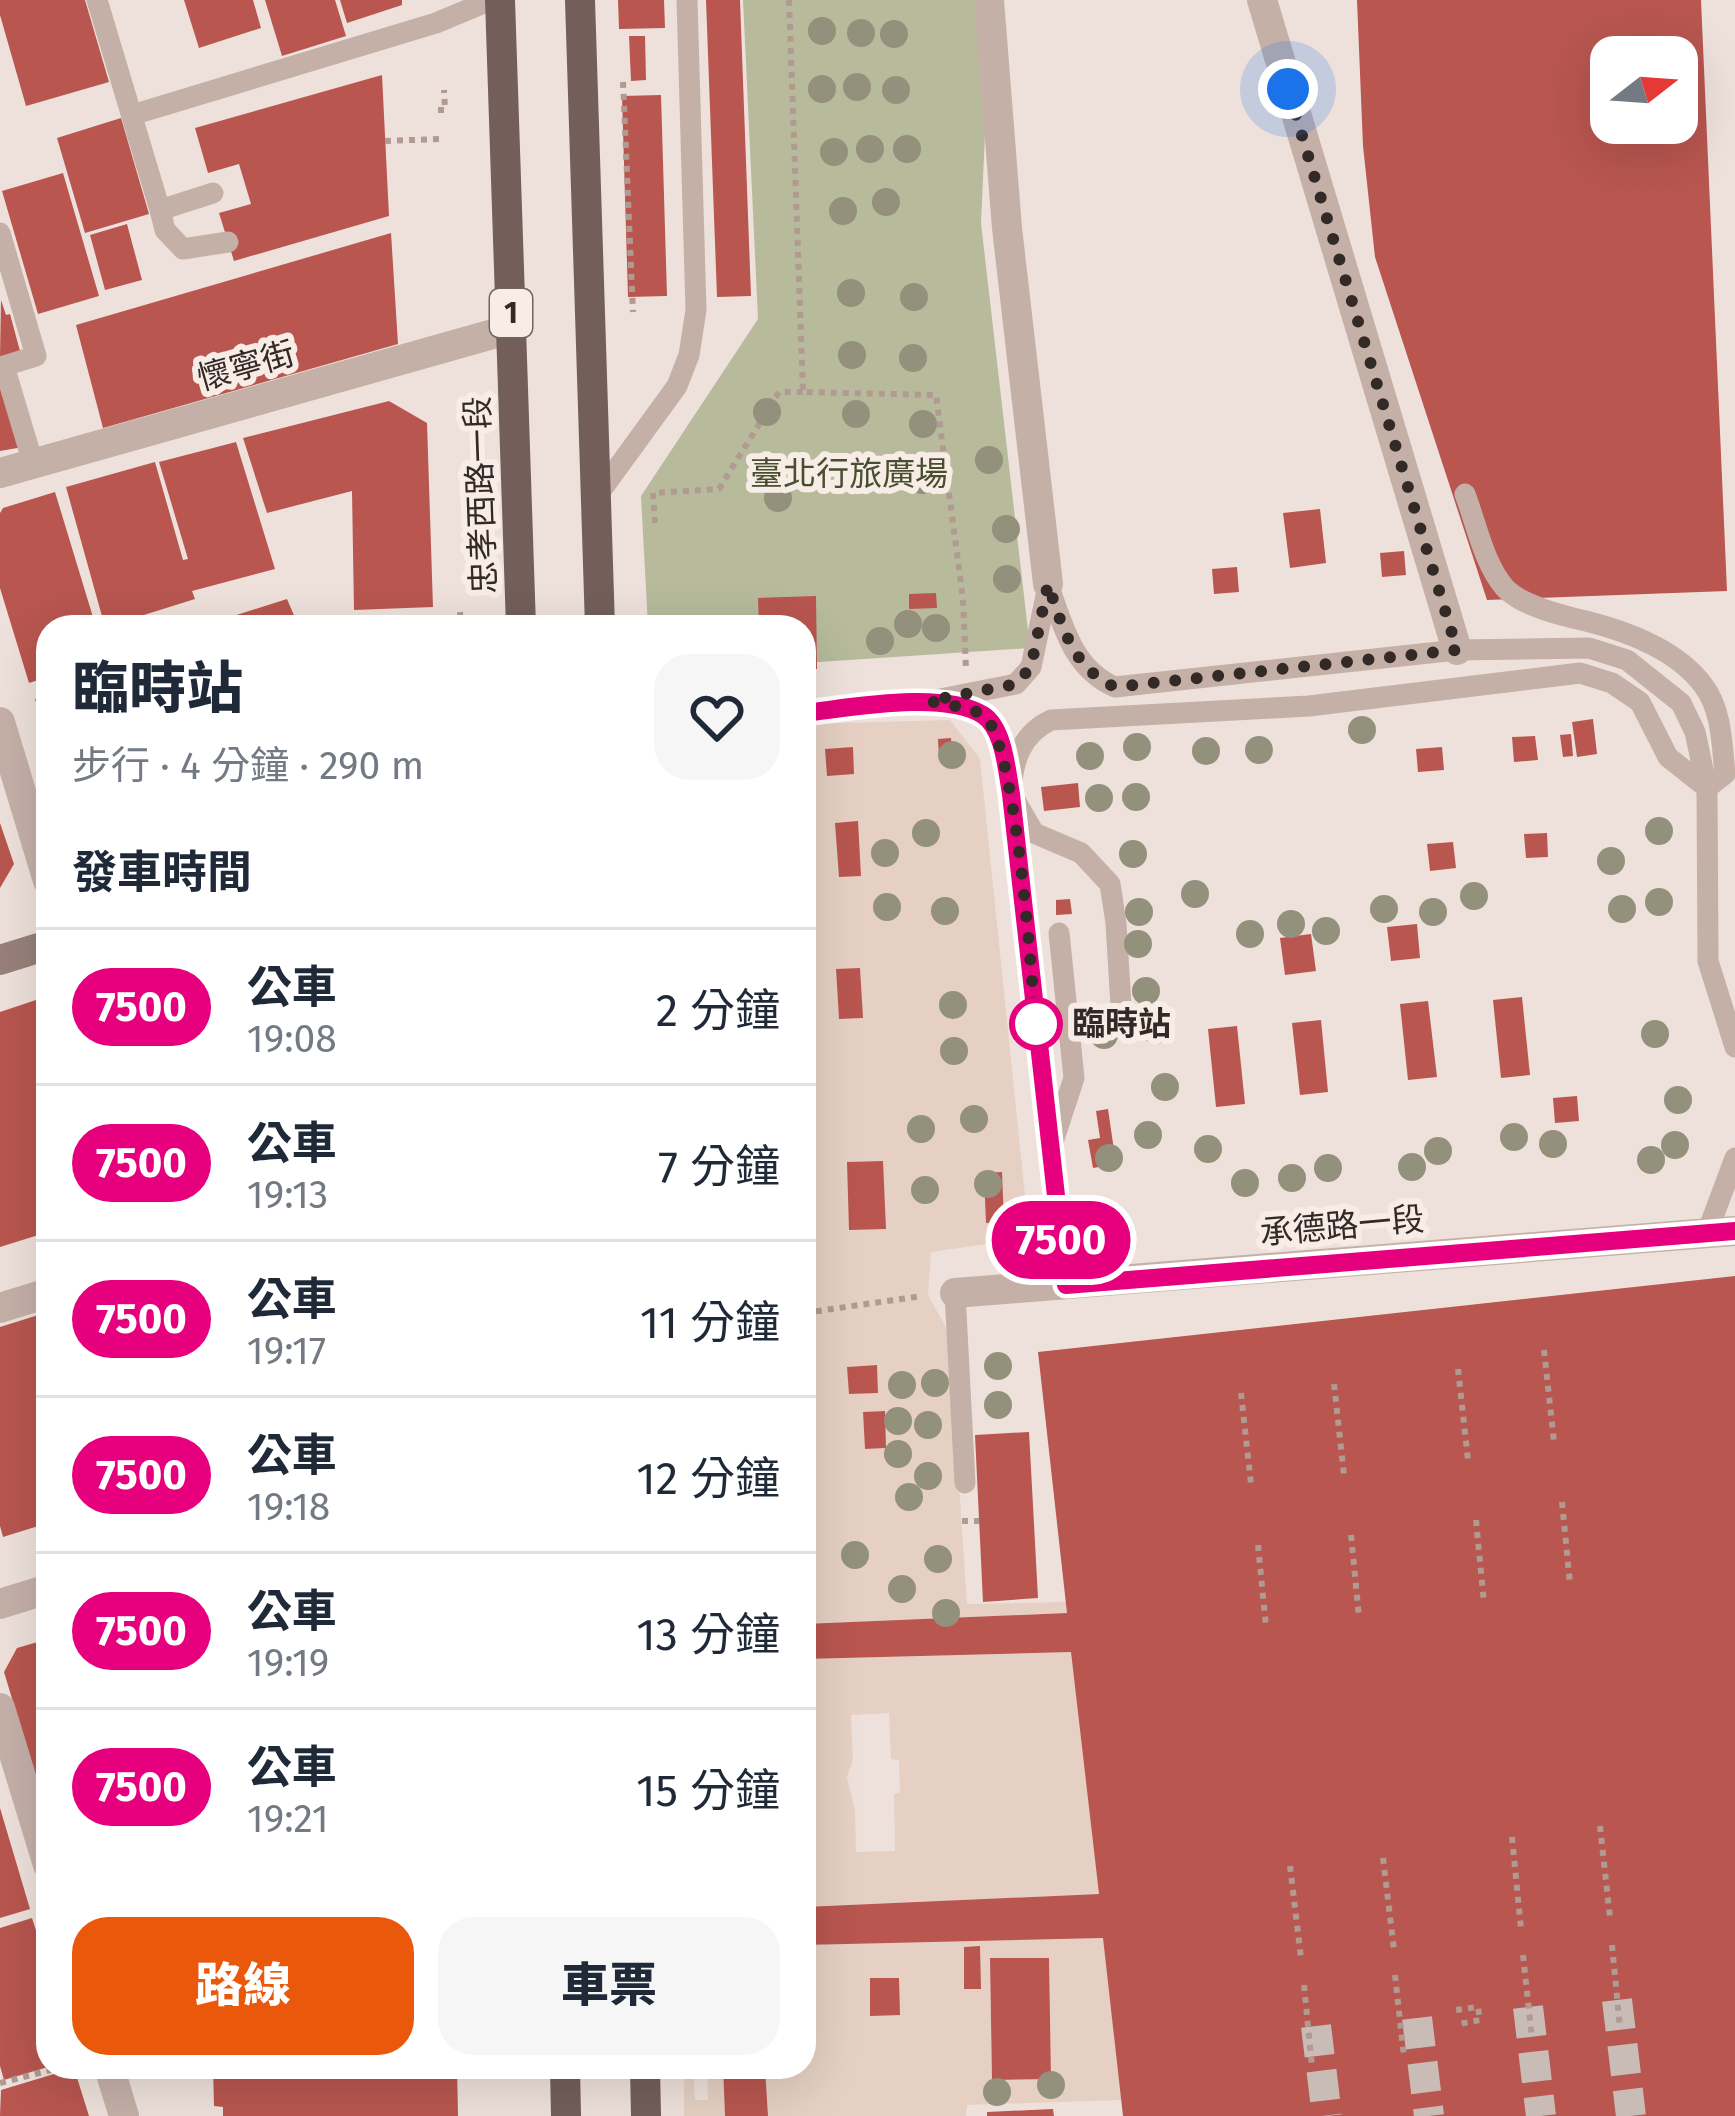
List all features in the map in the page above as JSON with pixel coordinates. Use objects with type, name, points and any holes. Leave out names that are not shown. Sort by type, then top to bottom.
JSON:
[{"type":"main road","name":"忠孝西路一段","points":[[500,0],[521,615]]},
{"type":"main road","points":[[580,0],[600,615]]},
{"type":"main road","points":[[565,2079],[566,2116]]},
{"type":"main road","points":[[644,2079],[646,2116]]},
{"type":"street","points":[[988,0],[1005,205],[1048,584]]},
{"type":"street","points":[[1262,0],[1457,650]]},
{"type":"street","name":"懷寧街","points":[[0,473],[511,329]]},
{"type":"street","points":[[0,722],[36,841]]},
{"type":"street","points":[[0,960],[36,949]]},
{"type":"street","name":"承德路一段","points":[[955,1293],[1721,1232]]},
{"type":"street","points":[[0,1308],[36,1297]]},
{"type":"street","points":[[0,1604],[36,1593]]},
{"type":"street","points":[[0,1708],[36,1789]]},
{"type":"street","points":[[113,2079],[124,2116]]},
{"type":"lane","points":[[97,0],[165,230],[183,248],[228,242]]},
{"type":"lane","points":[[132,115],[436,23],[490,0]]},
{"type":"lane","points":[[597,496],[677,386],[689,355],[696,310],[687,0]]},
{"type":"lane","points":[[160,210],[213,193]]},
{"type":"lane","points":[[0,233],[36,356],[4,366],[34,464]]},
{"type":"lane","points":[[1465,494],[1506,590],[1549,612],[1610,626],[1662,650],[1704,685],[1719,722],[1725,774],[1707,788]]},
{"type":"lane","points":[[1048,584],[1081,664],[1115,687],[1457,650],[1589,648],[1627,660],[1681,704],[1695,732],[1707,788],[1708,961],[1735,1047]]},
{"type":"lane","points":[[816,711],[929,701],[1016,684],[1031,667],[1048,584]]},
{"type":"lane","points":[[1122,1022],[1110,884],[1081,853],[1034,833],[1011,794],[1021,747],[1032,729],[1051,720],[1309,706],[1580,673],[1612,683],[1640,703],[1669,757],[1707,788]]},
{"type":"lane","points":[[929,701],[983,715],[994,728],[1011,794],[1066,1285]]},
{"type":"lane","points":[[1050,1151],[1074,1078],[1060,934]]},
{"type":"lane","points":[[1721,1232],[1735,1158]]},
{"type":"lane","points":[[955,1293],[965,1483]]},
{"type":"path","points":[[789,0],[802,392]]},
{"type":"path","points":[[622,82],[633,312]]},
{"type":"path","points":[[438,110],[445,110],[444,90]]},
{"type":"path","points":[[385,141],[439,139]]},
{"type":"path","points":[[655,523],[653,493],[719,489],[779,392],[936,395],[963,599],[966,671]]},
{"type":"path","points":[[816,1310],[955,1293]]},
{"type":"path","points":[[1544,1350],[1554,1442]]},
{"type":"path","points":[[1459,1369],[1468,1460]]},
{"type":"path","points":[[1334,1384],[1344,1475]]},
{"type":"path","points":[[1240,1393],[1251,1484]]},
{"type":"path","points":[[1562,1502],[1570,1584]]},
{"type":"path","points":[[1476,1520],[1484,1603]]},
{"type":"path","points":[[962,1521],[979,1521]]},
{"type":"path","points":[[1351,1535],[1359,1617]]},
{"type":"path","points":[[1258,1545],[1266,1627]]},
{"type":"path","points":[[1600,1826],[1610,1918]]},
{"type":"path","points":[[1511,1837],[1521,1928]]},
{"type":"path","points":[[1383,1858],[1394,1950]]},
{"type":"path","points":[[1290,1866],[1301,1958]]},
{"type":"path","points":[[1612,1945],[1621,2028]]},
{"type":"path","points":[[1523,1955],[1532,2038]]},
{"type":"path","points":[[1395,1975],[1404,2057]]},
{"type":"path","points":[[1304,1985],[1312,2067]]},
{"type":"path","points":[[1456,2010],[1478,2007],[1480,2020],[1459,2024]]},
{"type":"path","points":[[0,2084],[36,2074]]},
{"type":"green space","name":"臺北行旅廣場","points":[[743,0],[991,0],[981,223],[1030,648],[816,662],[816,615],[647,615],[641,496],[758,319]]},
{"type":"shaded area","points":[[950,720],[980,759],[1028,1225],[1022,1239],[931,1252],[928,1295],[949,1333],[967,1604],[1066,1602],[1067,1613],[816,1623],[816,724]],"holes":[[[836,823],[861,875],[840,877]],[[860,968],[862,1018],[839,1019],[836,970]],[[882,1161],[886,1228],[850,1230],[847,1162]],[[1001,1172],[1003,1221],[987,1223],[985,1174]],[[877,1365],[878,1392],[850,1394],[847,1367]],[[884,1411],[886,1448],[865,1449],[863,1412]]]},
{"type":"shaded area","points":[[1071,1652],[1099,1894],[816,1906],[816,1659]],"holes":[[[889,1713],[891,1759],[899,1760],[895,1851],[856,1852],[855,1810],[847,1777],[853,1759],[851,1715]]]},
{"type":"shaded area","points":[[1103,1938],[1122,2100],[967,2105],[966,2116],[768,2116],[766,2079],[816,2079],[816,1945]],"holes":[[[980,1947],[980,1989],[964,1989],[964,1948]],[[1049,1958],[1051,2079],[992,2079],[990,1959]]]},
{"type":"shaded area","points":[[684,2079],[694,2079],[695,2100],[708,2100],[707,2079],[723,2079],[725,2116],[684,2116]]},
{"type":"building","points":[[0,0],[85,0],[109,82],[26,106]]},
{"type":"building","points":[[184,0],[253,0],[261,28],[199,48]]},
{"type":"building","points":[[265,0],[335,0],[346,36],[282,56]]},
{"type":"building","points":[[340,0],[402,0],[402,5],[347,23]]},
{"type":"building","points":[[618,0],[664,0],[665,28],[619,29]]},
{"type":"building","points":[[706,0],[740,0],[751,296],[717,297]]},
{"type":"building","points":[[1357,0],[1701,0],[1727,591],[1487,600],[1375,257],[1363,146]]},
{"type":"building","points":[[629,36],[645,36],[646,80],[631,81]]},
{"type":"building","points":[[382,75],[389,216],[234,261],[219,213],[251,204],[239,164],[208,173],[195,128]]},
{"type":"building","points":[[661,95],[667,296],[628,297],[622,96]]},
{"type":"building","points":[[121,118],[149,214],[85,233],[57,138]]},
{"type":"building","points":[[63,173],[99,296],[38,314],[2,191]]},
{"type":"building","points":[[127,224],[142,280],[105,290],[90,235]]},
{"type":"building","points":[[391,233],[398,344],[103,428],[76,325]]},
{"type":"building","points":[[1,300],[20,351],[0,357]]},
{"type":"building","points":[[0,375],[23,447],[0,451]]},
{"type":"building","points":[[389,401],[427,423],[433,607],[354,610],[352,491],[267,513],[243,438]]},
{"type":"building","points":[[236,442],[275,569],[192,591],[195,599],[144,615],[102,615],[66,487],[155,462],[183,560],[188,559],[159,462]]},
{"type":"building","points":[[55,492],[92,615],[36,615],[36,681],[29,683],[0,588],[3,508]]},
{"type":"building","points":[[1320,509],[1326,563],[1290,568],[1283,513]]},
{"type":"building","points":[[1404,551],[1406,575],[1382,577],[1380,553]]},
{"type":"building","points":[[1237,567],[1239,592],[1214,594],[1212,569]]},
{"type":"building","points":[[936,593],[937,608],[909,609],[909,594]]},
{"type":"building","points":[[816,596],[817,669],[816,615],[759,615],[758,598]]},
{"type":"building","points":[[287,599],[294,615],[237,615]]},
{"type":"building","points":[[1593,719],[1597,754],[1577,757],[1572,722]]},
{"type":"building","points":[[1571,734],[1573,756],[1563,757],[1560,735]]},
{"type":"building","points":[[1535,736],[1538,760],[1514,762],[1512,737]]},
{"type":"building","points":[[951,738],[952,756],[939,756],[938,739]]},
{"type":"building","points":[[853,747],[854,774],[827,776],[825,749]]},
{"type":"building","points":[[1442,747],[1444,770],[1418,772],[1416,749]]},
{"type":"building","points":[[1078,783],[1080,807],[1044,811],[1041,787]]},
{"type":"building","points":[[858,821],[861,876],[839,877],[835,823]]},
{"type":"building","points":[[0,823],[14,864],[0,888]]},
{"type":"building","points":[[1547,833],[1548,857],[1526,858],[1524,834]]},
{"type":"building","points":[[1453,842],[1456,868],[1430,871],[1427,844]]},
{"type":"building","points":[[1070,899],[1072,914],[1056,915],[1056,900]]},
{"type":"building","points":[[1417,924],[1420,958],[1391,961],[1387,927]]},
{"type":"building","points":[[1311,934],[1316,971],[1285,975],[1280,938]]},
{"type":"building","points":[[860,968],[863,1018],[839,1019],[836,969]]},
{"type":"building","points":[[1522,997],[1530,1075],[1501,1078],[1493,1000]]},
{"type":"building","points":[[36,1000],[36,1236],[0,1247],[0,1012]]},
{"type":"building","points":[[1428,1001],[1437,1077],[1408,1080],[1400,1004]]},
{"type":"building","points":[[1321,1020],[1328,1092],[1300,1095],[1292,1023]]},
{"type":"building","points":[[1237,1026],[1245,1104],[1216,1107],[1208,1029]]},
{"type":"building","points":[[1577,1096],[1579,1121],[1555,1123],[1553,1098]]},
{"type":"building","points":[[1108,1109],[1116,1164],[1093,1168],[1088,1140],[1100,1138],[1096,1111]]},
{"type":"building","points":[[883,1161],[886,1229],[849,1230],[847,1162]]},
{"type":"building","points":[[1002,1172],[1004,1222],[986,1223],[984,1173]]},
{"type":"building","points":[[1735,1276],[1735,2116],[1123,2116],[1103,1938],[816,1945],[816,1906],[1099,1894],[1071,1652],[816,1659],[816,1623],[1067,1613],[1038,1352]]},
{"type":"building","points":[[36,1316],[36,1527],[3,1537],[0,1526],[0,1327]]},
{"type":"building","points":[[877,1365],[878,1393],[849,1394],[847,1367]]},
{"type":"building","points":[[885,1411],[886,1448],[865,1449],[863,1412]]},
{"type":"building","points":[[1029,1432],[1038,1598],[983,1602],[975,1435]]},
{"type":"building","points":[[36,1642],[35,1775],[4,1672],[17,1648]]},
{"type":"building","points":[[0,1808],[30,1909],[0,1918]]},
{"type":"building","points":[[32,1918],[36,1930],[36,2071],[4,2080],[0,2066],[0,1928]]},
{"type":"building","points":[[980,1946],[981,1989],[964,1989],[964,1947]]},
{"type":"building","points":[[990,1958],[1049,1958],[1051,2079],[992,2080]]},
{"type":"building","points":[[870,1978],[899,1978],[900,2015],[870,2016]]},
{"type":"building","points":[[38,2079],[77,2079],[89,2116],[0,2116],[1,2090]]},
{"type":"building","points":[[213,2079],[457,2079],[458,2116],[223,2116],[223,2107],[214,2106]]},
{"type":"building","points":[[723,2079],[766,2079],[768,2116],[725,2116]]},
{"type":"building","points":[[1053,2109],[1054,2116],[987,2116],[987,2112]]},
{"type":"tunnel","points":[[1617,2000],[1631,2116]]},
{"type":"tunnel","points":[[1528,2007],[1541,2116]]},
{"type":"tunnel","points":[[1417,2018],[1429,2116]]},
{"type":"tunnel","points":[[1316,2026],[1327,2116]]},
{"type":"bus line","name":"7500","points":[[816,712],[929,701],[983,715],[994,728],[1011,794],[1066,1285],[1735,1231]]},
{"type":"place","name":"臨時站","points":[[1036,1024]]},
{"type":"route","points":[[1036,1024],[1006,764],[994,728],[983,715],[929,701],[1016,684],[1031,667],[1048,584],[1081,664],[1115,687],[1457,650],[1288,89]]}]
